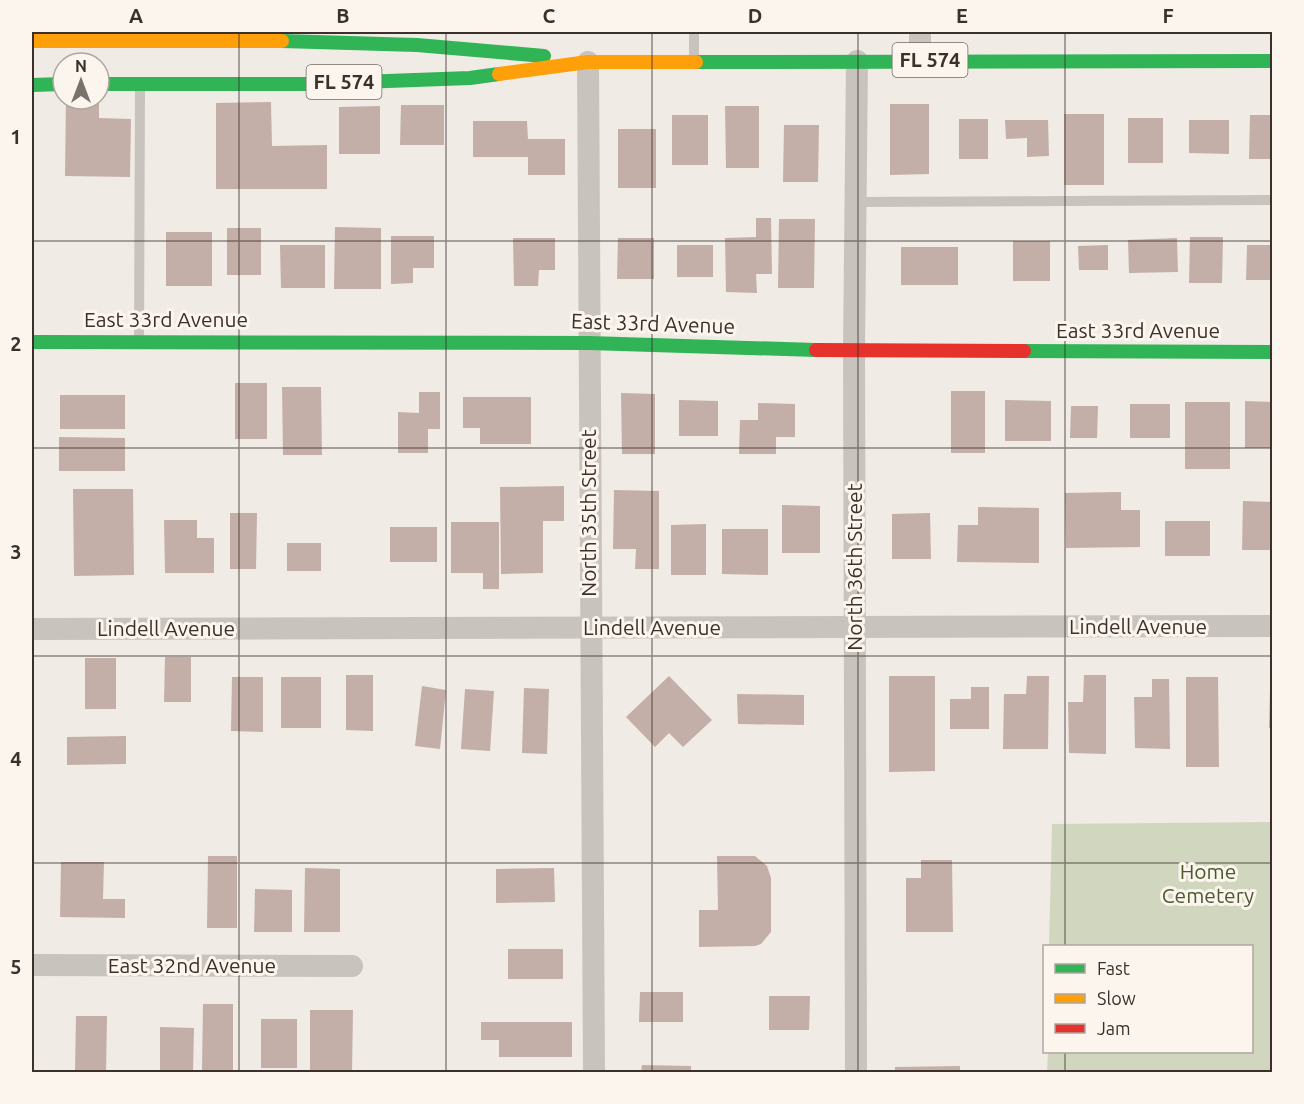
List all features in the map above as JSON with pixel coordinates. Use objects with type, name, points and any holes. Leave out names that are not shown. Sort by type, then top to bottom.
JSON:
[{"type":"main road","name":"FL 574","points":[[32,41],[330,37],[468,47],[588,62],[1272,61]]},
{"type":"main road","name":"FL 574","points":[[111,84],[305,84],[470,78],[588,62]]},
{"type":"main road","points":[[32,85],[51,84]]},
{"type":"main road","name":"East 33rd Avenue","points":[[32,342],[588,343],[854,351],[1272,352]]},
{"type":"street","points":[[920,32],[920,60]]},
{"type":"street","name":"North 36th Street","points":[[856,1072],[854,351],[857,61]]},
{"type":"street","name":"North 35th Street","points":[[588,62],[594,1072]]},
{"type":"street","name":"Lindell Avenue","points":[[32,629],[1272,626]]},
{"type":"street","name":"East 32nd Avenue","points":[[32,965],[351,966]]},
{"type":"lane","points":[[694,32],[694,62]]},
{"type":"lane","points":[[139,341],[140,84]]},
{"type":"lane","points":[[856,202],[1272,200]]},
{"type":"green space","name":"Home Cemetery","points":[[1272,822],[1272,1072],[1047,1072],[1048,1053],[1253,1053],[1253,945],[1049,945],[1052,824]]},
{"type":"building","points":[[271,102],[272,146],[327,145],[327,189],[216,189],[216,103]]},
{"type":"building","points":[[890,104],[929,104],[929,174],[890,175]]},
{"type":"building","points":[[401,105],[444,105],[444,145],[400,145]]},
{"type":"building","points":[[380,106],[380,154],[339,154],[339,107]]},
{"type":"building","points":[[725,106],[759,106],[759,168],[726,168]]},
{"type":"building","points":[[66,111],[99,111],[99,118],[131,119],[130,177],[65,176]]},
{"type":"building","points":[[1064,114],[1104,114],[1104,185],[1064,185]]},
{"type":"building","points":[[672,115],[708,115],[708,165],[672,165]]},
{"type":"building","points":[[1250,115],[1272,115],[1272,159],[1249,159]]},
{"type":"building","points":[[1128,118],[1163,118],[1163,163],[1128,163]]},
{"type":"building","points":[[959,119],[988,119],[988,159],[959,159]]},
{"type":"building","points":[[1005,120],[1048,120],[1049,156],[1027,157],[1027,138],[1006,139]]},
{"type":"building","points":[[1189,120],[1229,120],[1229,154],[1189,153]]},
{"type":"building","points":[[473,121],[527,121],[528,139],[565,139],[565,175],[528,175],[528,157],[473,157]]},
{"type":"building","points":[[784,125],[819,125],[818,182],[783,182]]},
{"type":"building","points":[[618,129],[656,129],[656,188],[618,188]]},
{"type":"building","points":[[756,218],[771,218],[772,274],[756,274],[757,293],[726,292],[725,238],[756,237]]},
{"type":"building","points":[[779,219],[815,219],[814,288],[778,288]]},
{"type":"building","points":[[335,227],[381,228],[381,289],[334,289]]},
{"type":"building","points":[[227,228],[261,228],[261,275],[227,275]]},
{"type":"building","points":[[166,232],[212,232],[212,286],[166,286]]},
{"type":"building","points":[[391,236],[434,236],[434,268],[413,268],[413,283],[391,284]]},
{"type":"building","points":[[1190,237],[1223,237],[1222,283],[1189,283]]},
{"type":"building","points":[[513,238],[555,238],[555,270],[539,270],[538,286],[514,286]]},
{"type":"building","points":[[618,238],[654,238],[654,279],[617,279]]},
{"type":"building","points":[[1177,238],[1178,272],[1129,273],[1128,240]]},
{"type":"building","points":[[1013,241],[1050,241],[1050,281],[1013,281]]},
{"type":"building","points":[[280,245],[325,245],[325,288],[281,288]]},
{"type":"building","points":[[677,245],[713,245],[713,277],[677,277]]},
{"type":"building","points":[[1108,245],[1108,270],[1079,270],[1078,246]]},
{"type":"building","points":[[1247,245],[1272,245],[1272,280],[1246,280]]},
{"type":"building","points":[[901,247],[958,247],[958,285],[901,285]]},
{"type":"building","points":[[235,383],[267,383],[267,439],[235,439]]},
{"type":"building","points":[[282,387],[321,387],[322,455],[283,455]]},
{"type":"building","points":[[951,391],[985,391],[985,453],[951,453]]},
{"type":"building","points":[[419,392],[440,392],[440,429],[428,429],[428,453],[398,453],[398,412],[419,413]]},
{"type":"building","points":[[621,393],[655,394],[655,454],[622,454]]},
{"type":"building","points":[[60,395],[125,395],[125,429],[60,429]]},
{"type":"building","points":[[463,397],[531,397],[531,444],[480,444],[480,428],[463,428]]},
{"type":"building","points":[[679,400],[718,401],[718,436],[679,436]]},
{"type":"building","points":[[1005,400],[1051,401],[1051,441],[1005,441]]},
{"type":"building","points":[[1245,401],[1272,402],[1272,448],[1245,448]]},
{"type":"building","points":[[1185,402],[1230,402],[1230,469],[1185,469]]},
{"type":"building","points":[[758,403],[795,404],[795,437],[776,437],[776,454],[739,454],[740,420],[758,420]]},
{"type":"building","points":[[1130,404],[1170,404],[1170,438],[1130,438]]},
{"type":"building","points":[[1071,406],[1098,406],[1097,438],[1070,438]]},
{"type":"building","points":[[59,437],[125,438],[125,471],[59,471]]},
{"type":"building","points":[[564,486],[564,521],[543,521],[543,573],[501,574],[500,487]]},
{"type":"building","points":[[73,489],[133,489],[134,575],[74,576]]},
{"type":"building","points":[[614,490],[659,491],[659,569],[635,569],[636,549],[613,549]]},
{"type":"building","points":[[1121,492],[1121,510],[1140,510],[1140,547],[1066,548],[1065,493]]},
{"type":"building","points":[[1243,501],[1272,502],[1272,550],[1242,550]]},
{"type":"building","points":[[782,505],[820,506],[820,553],[782,553]]},
{"type":"building","points":[[978,507],[1039,508],[1039,563],[957,562],[958,525],[978,525]]},
{"type":"building","points":[[230,513],[257,513],[256,569],[230,569]]},
{"type":"building","points":[[930,513],[931,559],[892,559],[892,514]]},
{"type":"building","points":[[164,520],[197,520],[197,538],[214,538],[214,573],[165,573]]},
{"type":"building","points":[[1165,521],[1210,521],[1210,556],[1165,556]]},
{"type":"building","points":[[451,522],[499,522],[499,589],[483,589],[483,573],[451,573]]},
{"type":"building","points":[[706,524],[706,575],[671,575],[671,525]]},
{"type":"building","points":[[390,527],[437,527],[437,562],[390,562]]},
{"type":"building","points":[[722,529],[768,529],[768,575],[722,574]]},
{"type":"building","points":[[287,543],[321,543],[321,571],[287,571]]},
{"type":"building","points":[[165,657],[191,657],[191,702],[164,702]]},
{"type":"building","points":[[85,658],[116,658],[116,709],[85,709]]},
{"type":"building","points":[[346,675],[373,675],[373,731],[346,730]]},
{"type":"building","points":[[1084,675],[1106,675],[1106,754],[1069,753],[1068,702],[1083,702]]},
{"type":"building","points":[[669,676],[712,720],[683,747],[669,733],[655,747],[626,717]]},
{"type":"building","points":[[889,676],[935,676],[935,771],[889,772]]},
{"type":"building","points":[[1027,676],[1049,676],[1048,749],[1003,749],[1004,694],[1026,694]]},
{"type":"building","points":[[232,677],[263,677],[263,732],[231,731]]},
{"type":"building","points":[[281,677],[321,677],[321,728],[281,728]]},
{"type":"building","points":[[1186,677],[1218,677],[1219,767],[1186,767]]},
{"type":"building","points":[[1152,679],[1169,679],[1170,749],[1135,748],[1134,697],[1152,697]]},
{"type":"building","points":[[422,686],[446,690],[440,749],[415,746]]},
{"type":"building","points":[[971,687],[989,687],[989,729],[950,729],[950,699],[971,699]]},
{"type":"building","points":[[524,688],[549,689],[547,754],[522,753]]},
{"type":"building","points":[[1270,688],[1272,688],[1272,728],[1269,728]]},
{"type":"building","points":[[465,689],[494,691],[490,751],[461,749]]},
{"type":"building","points":[[737,694],[804,695],[804,725],[738,724]]},
{"type":"building","points":[[126,736],[126,764],[67,765],[67,737]]},
{"type":"building","points":[[208,856],[237,856],[237,928],[207,928]]},
{"type":"building","points":[[717,856],[755,856],[767,866],[771,878],[771,932],[761,944],[699,947],[699,910],[718,910]]},
{"type":"building","points":[[921,860],[952,860],[953,932],[906,932],[906,878],[921,878]]},
{"type":"building","points":[[61,862],[104,862],[103,899],[125,899],[125,918],[60,917]]},
{"type":"building","points":[[305,868],[340,869],[340,932],[304,932]]},
{"type":"building","points":[[554,868],[555,902],[496,903],[496,869]]},
{"type":"building","points":[[255,889],[292,890],[292,932],[254,932]]},
{"type":"building","points":[[508,949],[563,949],[563,979],[508,979]]},
{"type":"building","points":[[640,992],[683,992],[683,1022],[639,1022]]},
{"type":"building","points":[[769,996],[810,996],[809,1030],[769,1030]]},
{"type":"building","points":[[203,1004],[233,1004],[233,1071],[202,1070]]},
{"type":"building","points":[[310,1010],[353,1010],[352,1072],[310,1072]]},
{"type":"building","points":[[76,1016],[107,1016],[106,1072],[75,1072]]},
{"type":"building","points":[[261,1019],[297,1019],[297,1068],[261,1068]]},
{"type":"building","points":[[481,1022],[572,1022],[572,1057],[499,1057],[499,1040],[481,1040]]},
{"type":"building","points":[[160,1027],[194,1028],[193,1072],[160,1072]]},
{"type":"building","points":[[642,1065],[691,1066],[691,1072],[641,1072]]},
{"type":"building","points":[[960,1066],[960,1072],[895,1072],[895,1067]]},
{"type":"traffic: fast","points":[[282,41],[417,45],[544,56]]},
{"type":"traffic: fast","points":[[696,62],[1272,61]]},
{"type":"traffic: fast","points":[[111,84],[305,84],[470,78],[499,74]]},
{"type":"traffic: fast","points":[[32,85],[51,84]]},
{"type":"traffic: fast","points":[[32,342],[589,343],[816,350]]},
{"type":"traffic: fast","points":[[1024,351],[1272,352]]},
{"type":"traffic: slow","points":[[32,41],[282,41]]},
{"type":"traffic: slow","points":[[499,74],[588,62],[696,62]]},
{"type":"traffic: jam","points":[[816,350],[1024,351]]}]
